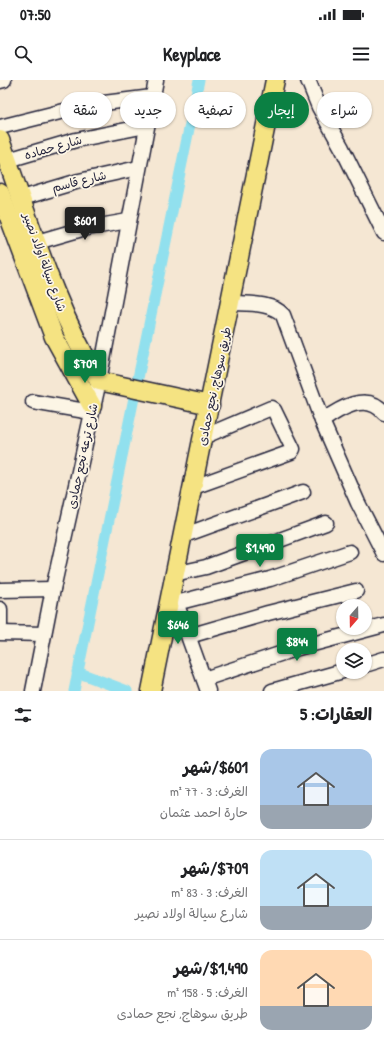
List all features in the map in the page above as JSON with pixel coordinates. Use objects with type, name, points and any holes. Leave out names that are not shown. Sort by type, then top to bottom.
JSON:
[{"type":"main road","name":"طريق سوهاج, نجع حمادى","points":[[151,691],[174,589],[182,536],[231,303],[275,80]]},
{"type":"main road","name":"شارع سيالة اولاد نصير","points":[[0,140],[70,328],[99,381]]},
{"type":"main road","name":"شارع سيالة اولاد نصير","points":[[0,193],[54,337],[92,409]]},
{"type":"main road","points":[[99,381],[210,405]]},
{"type":"street","points":[[0,81],[4,80]]},
{"type":"street","name":"شارع ترعه نجع حمادى","points":[[153,92],[156,80]]},
{"type":"street","points":[[308,80],[319,106],[384,232]]},
{"type":"street","points":[[0,127],[88,105],[120,101]]},
{"type":"street","name":"شارع حماده","points":[[8,160],[76,140],[136,128]]},
{"type":"street","name":"شارع ترعه نجع حمادى","points":[[33,691],[53,589],[99,381],[146,128]]},
{"type":"street","name":"شارع قاسم","points":[[22,198],[79,180],[138,168]]},
{"type":"street","points":[[37,242],[82,229],[128,221]]},
{"type":"street","points":[[231,303],[269,306],[279,310],[283,315],[322,421],[358,503],[384,554]]},
{"type":"street","points":[[33,402],[92,409]]},
{"type":"street","points":[[322,421],[351,405],[363,402],[372,403],[380,408],[384,413]]},
{"type":"street","points":[[192,488],[291,452],[293,449],[274,410],[271,408],[203,436]]},
{"type":"street","points":[[182,536],[303,492]]},
{"type":"street","points":[[174,589],[212,565],[326,523]]},
{"type":"street","points":[[174,589],[270,579],[350,552]]},
{"type":"street","points":[[0,590],[53,589]]},
{"type":"street","points":[[174,589],[206,685],[298,648],[384,625]]},
{"type":"street","points":[[189,636],[268,613],[356,591]]},
{"type":"street","points":[[0,609],[0,625]]},
{"type":"street","points":[[0,632],[44,634]]},
{"type":"street","points":[[372,663],[384,659]]},
{"type":"street","points":[[272,691],[336,673]]},
{"type":"waterway","points":[[74,691],[199,80]]},
{"type":"waterway","points":[[77,672],[127,691]]}]
